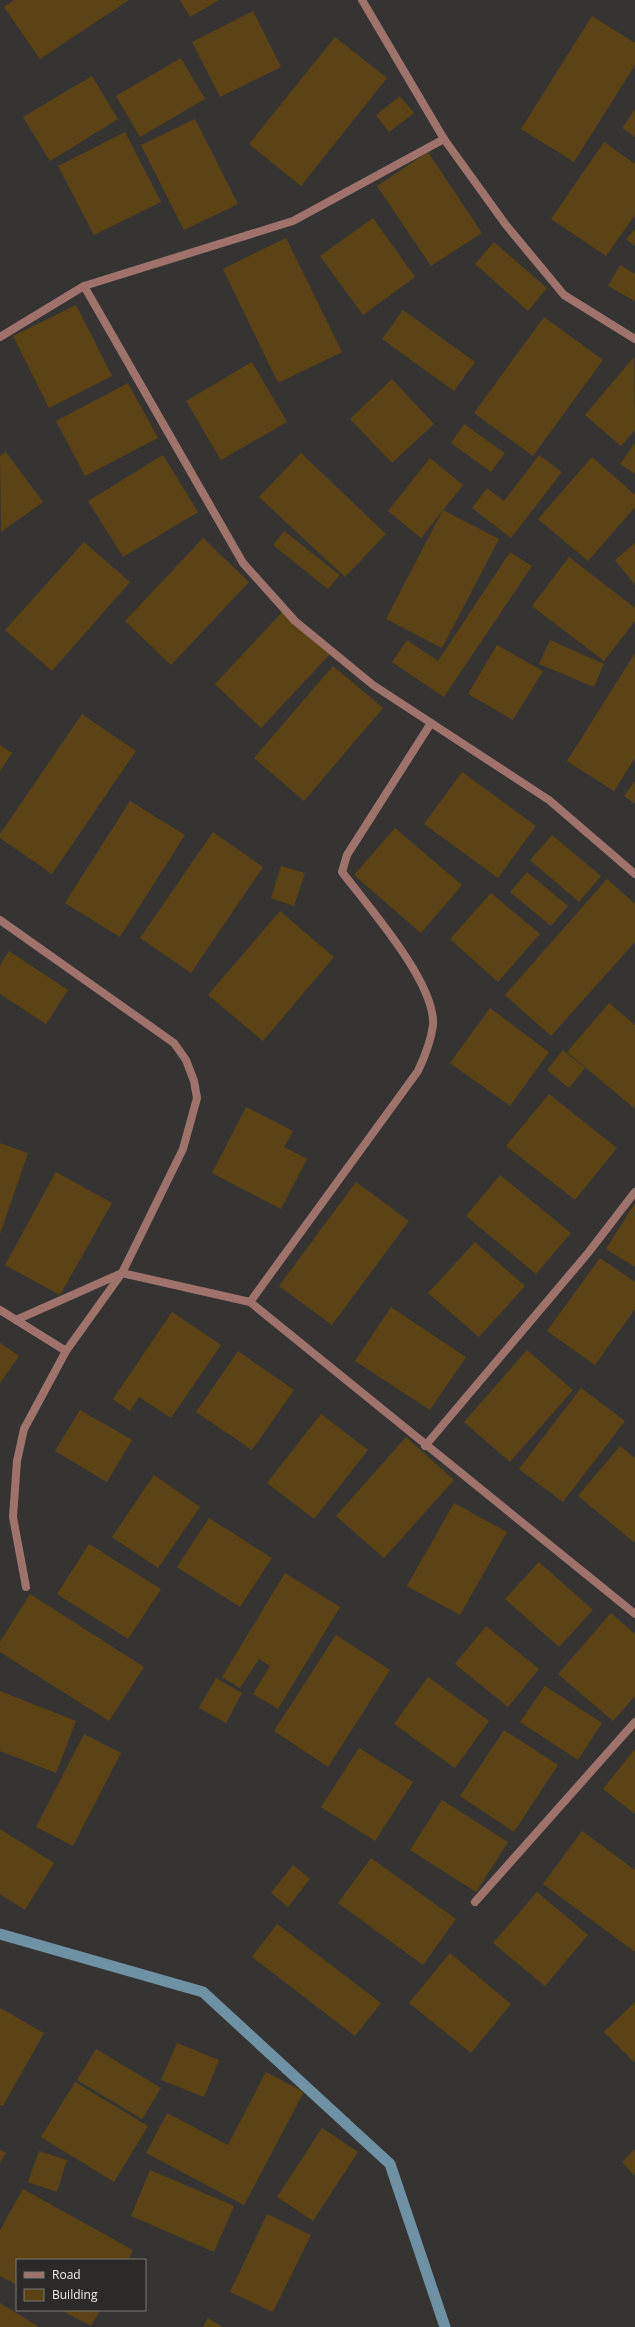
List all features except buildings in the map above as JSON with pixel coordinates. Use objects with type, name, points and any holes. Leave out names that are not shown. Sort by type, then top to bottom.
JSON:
[{"type":"street","points":[[362,0],[444,139],[506,225],[564,295],[635,339]]},
{"type":"street","points":[[0,337],[84,286],[293,221],[444,139]]},
{"type":"street","points":[[84,286],[243,563],[295,621],[373,685],[549,800],[635,874]]},
{"type":"street","points":[[250,1302],[418,1071],[429,1046],[433,1024],[432,1011],[425,988],[372,908],[342,872],[347,855],[431,723]]},
{"type":"street","points":[[0,920],[174,1043],[186,1060],[194,1081],[197,1098],[183,1149],[122,1274],[66,1351],[24,1429],[17,1461],[13,1517],[26,1587]]},
{"type":"street","points":[[425,1446],[588,1253],[635,1192]]},
{"type":"street","points":[[16,1320],[122,1274],[250,1302],[425,1446],[635,1614]]},
{"type":"street","points":[[0,1310],[66,1351]]},
{"type":"street","points":[[475,1902],[635,1722]]},
{"type":"waterway","points":[[0,1934],[203,1992],[390,2164],[445,2327]]}]
